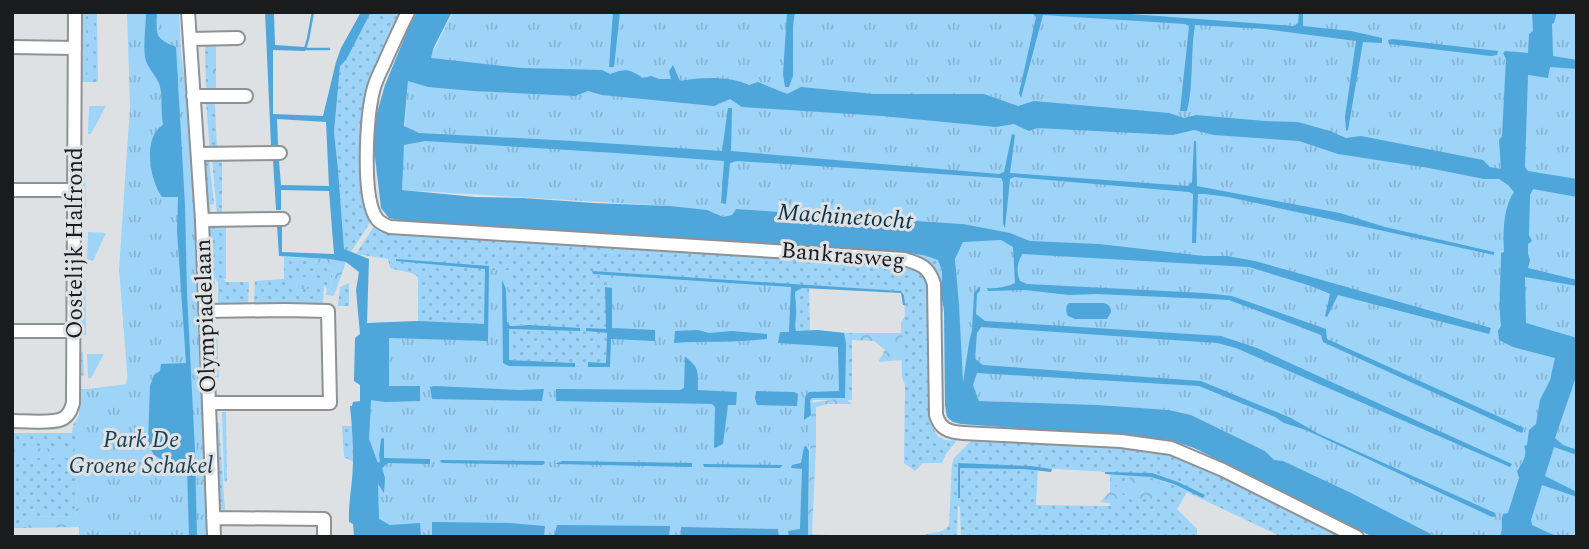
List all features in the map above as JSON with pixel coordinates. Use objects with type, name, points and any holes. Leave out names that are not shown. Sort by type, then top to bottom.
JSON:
[{"type":"street","name":"Oostelijk Halfrond","points":[[12,421],[58,420],[66,417],[73,403],[75,12]]},
{"type":"street","name":"Olympiadelaan","points":[[188,12],[202,220],[214,537]]},
{"type":"street","name":"Bankrasweg","points":[[408,12],[373,88],[368,119],[366,144],[369,190],[373,210],[384,225],[904,259],[915,262],[930,272],[934,284],[936,415],[943,429],[963,433],[1121,441],[1171,448],[1223,470],[1357,537]]},
{"type":"street","points":[[190,39],[238,38]]},
{"type":"street","points":[[12,47],[75,48]]},
{"type":"street","points":[[193,96],[246,96]]},
{"type":"street","points":[[198,154],[280,153]]},
{"type":"street","points":[[12,190],[75,190]]},
{"type":"street","name":"Olympiadelaan","points":[[202,220],[283,219]]},
{"type":"street","points":[[205,311],[328,311],[330,403],[210,403]]},
{"type":"street","points":[[12,331],[74,331]]},
{"type":"street","points":[[213,518],[324,519],[324,537]]},
{"type":"green space","points":[[81,12],[97,12],[98,82],[81,82]]},
{"type":"green space","points":[[88,12],[94,12],[94,43],[88,43]]},
{"type":"green space","name":"Park De Groene Schakel","points":[[127,12],[179,12],[181,53],[193,139],[208,537],[79,537],[79,390],[128,384],[119,269],[130,106]]},
{"type":"green space","points":[[371,12],[405,12],[368,87],[363,136],[373,218],[351,252],[344,249],[334,132],[340,65],[346,59]]},
{"type":"green space","points":[[453,12],[1577,12],[1577,537],[1430,537],[1274,461],[1265,451],[1191,415],[1169,410],[1098,405],[979,401],[973,385],[962,383],[955,259],[963,242],[965,224],[736,209],[732,215],[723,217],[669,206],[401,190],[408,80],[430,58]]},
{"type":"green space","points":[[205,44],[212,44],[212,90],[206,91]]},
{"type":"green space","points":[[212,44],[216,44],[216,90],[212,90]]},
{"type":"green space","points":[[88,46],[93,46],[94,80],[87,80]]},
{"type":"green space","points":[[206,102],[215,102],[217,151],[210,151]]},
{"type":"green space","points":[[89,106],[106,106],[91,134],[88,134]]},
{"type":"green space","points":[[79,149],[84,149],[86,207],[79,207]]},
{"type":"green space","points":[[212,158],[222,160],[222,213],[217,215]]},
{"type":"green space","points":[[204,159],[209,159],[214,204],[210,205],[211,214],[206,213]]},
{"type":"green space","points":[[226,222],[224,279],[226,282],[249,282],[248,307],[218,305],[218,282],[215,278],[214,296],[210,296],[207,223]]},
{"type":"green space","points":[[376,223],[390,230],[909,263],[923,271],[932,289],[932,425],[941,438],[957,440],[942,463],[923,463],[915,471],[904,463],[905,385],[902,377],[901,322],[905,316],[904,293],[785,284],[795,292],[801,288],[809,288],[810,331],[852,333],[852,400],[804,400],[804,435],[810,437],[809,451],[804,447],[801,463],[791,467],[802,469],[802,476],[793,476],[791,517],[799,517],[800,529],[788,531],[789,537],[779,537],[777,529],[681,527],[681,537],[670,537],[669,526],[557,525],[554,537],[544,537],[544,526],[433,522],[432,537],[421,537],[419,523],[390,525],[378,517],[378,482],[384,491],[382,467],[388,463],[430,464],[434,444],[432,426],[423,416],[397,427],[394,460],[384,458],[383,439],[381,440],[378,464],[369,439],[371,400],[420,400],[420,386],[389,386],[389,338],[488,341],[489,325],[418,321],[418,277],[390,268],[388,259],[356,254]],"holes":[[[608,282],[612,328],[655,330],[655,341],[611,339],[610,367],[588,367],[588,362],[606,363],[607,333],[586,331],[586,328],[606,330]],[[529,325],[577,330],[509,329],[509,360],[575,363],[575,366],[509,366],[503,363],[503,326]],[[430,387],[544,389],[542,401],[433,399]],[[556,389],[736,392],[736,404],[728,405],[723,444],[715,448],[715,407],[712,404],[556,401]],[[756,392],[798,394],[797,406],[758,405]],[[565,410],[706,413],[706,453],[692,463],[692,467],[555,464],[562,461],[560,442]],[[436,412],[475,413],[509,424],[504,433],[497,434],[500,440],[493,454],[495,461],[545,463],[441,462]],[[789,419],[793,454],[782,467],[704,467],[704,464],[733,464],[741,423]],[[398,471],[427,473],[419,511],[398,510]],[[440,473],[529,473],[533,513],[459,517],[436,512]],[[583,474],[688,476],[667,518],[588,516]],[[710,474],[778,476],[773,519],[690,518]]]},
{"type":"green space","points":[[88,232],[106,233],[93,261],[87,259]]},
{"type":"green space","points":[[137,239],[144,244],[131,271],[133,322],[142,327],[155,322],[164,326],[152,358],[134,381],[133,467],[147,473],[142,493],[148,495],[130,504],[138,495],[121,478],[118,483],[102,473],[101,505],[85,506],[84,512],[102,512],[103,533],[132,533],[140,526],[156,525],[156,516],[132,512],[178,493],[173,466],[178,462],[185,466],[188,477],[189,537],[80,537],[79,527],[27,528],[32,516],[75,517],[80,458],[13,458],[13,448],[85,449],[85,457],[94,456],[94,467],[112,467],[115,458],[128,457],[126,382],[142,345],[142,328],[123,328],[124,269]]},
{"type":"green space","points":[[863,250],[910,253],[938,259],[942,271],[944,309],[938,320],[929,267]]},
{"type":"green space","points":[[284,257],[309,258],[310,266],[334,268],[329,291],[335,293],[333,296],[326,295],[327,289],[324,285],[323,306],[307,304],[306,308],[256,307],[255,281],[284,279]]},
{"type":"green space","points":[[309,258],[346,262],[335,293],[329,291],[334,268],[309,266]]},
{"type":"green space","points":[[79,265],[85,265],[86,335],[80,335],[84,376],[79,375]]},
{"type":"green space","points":[[490,270],[511,270],[510,360],[513,364],[588,367],[606,363],[613,276],[795,286],[796,331],[844,333],[846,344],[845,398],[813,397],[808,447],[806,534],[880,537],[364,537],[369,323],[418,321],[489,324]]},
{"type":"green space","points":[[295,274],[316,281],[316,287],[300,289],[292,281]]},
{"type":"green space","points":[[349,283],[349,306],[338,306],[340,287]]},
{"type":"green space","points":[[217,331],[219,378],[213,375],[211,332]]},
{"type":"green space","points":[[852,333],[902,333],[902,360],[878,362],[885,350],[874,341],[852,340]]},
{"type":"green space","points":[[87,354],[104,354],[91,378],[88,378]]},
{"type":"green space","points":[[80,389],[93,390],[84,449],[13,449],[13,458],[80,458],[75,517],[33,516],[27,528],[12,528],[12,433],[72,433],[73,425],[80,414]]},
{"type":"green space","points":[[845,398],[852,404],[816,407],[812,535],[808,535],[810,437],[807,436],[810,403]]},
{"type":"green space","points":[[222,412],[226,412],[227,482],[224,481]]},
{"type":"green space","points":[[219,423],[225,510],[219,509],[215,424]]},
{"type":"green space","points":[[342,426],[352,426],[353,462],[344,457]]},
{"type":"green space","points":[[974,438],[1159,449],[1191,459],[1354,537],[1282,537],[1187,492],[1177,509],[1197,529],[1197,537],[961,537],[958,506],[957,537],[921,537],[943,531],[949,525],[954,458]],"holes":[[[958,463],[1033,468],[960,468],[958,498]],[[1038,468],[1110,472],[1110,506],[1036,505]]]},
{"type":"green space","points":[[1130,477],[1164,484],[1152,504],[1146,494],[1136,503],[1123,493],[1117,504],[1100,502],[1119,483],[1126,486]]},
{"type":"water","points":[[146,12],[157,12],[156,25],[160,38],[176,47],[185,205],[197,537],[189,537],[187,468],[184,463],[179,462],[173,466],[154,455],[148,444],[150,386],[154,375],[160,371],[161,364],[186,363],[177,231],[178,197],[162,197],[154,181],[150,160],[152,139],[163,125],[160,87],[145,57]]},
{"type":"water","points":[[265,12],[274,12],[275,45],[305,47],[305,51],[273,50],[273,114],[323,116],[341,48],[361,12],[371,12],[346,60],[340,66],[334,132],[344,249],[369,259],[367,323],[418,321],[484,324],[485,269],[396,259],[489,266],[488,341],[389,338],[389,386],[420,386],[420,401],[371,400],[369,439],[378,463],[381,439],[384,438],[384,458],[430,459],[430,464],[388,463],[382,468],[385,478],[384,493],[378,484],[379,519],[390,525],[420,523],[421,537],[354,537],[353,524],[349,522],[353,462],[350,406],[353,402],[360,401],[360,385],[354,381],[355,338],[360,334],[356,290],[359,272],[346,262],[279,256],[277,225],[282,224],[282,252],[334,254],[329,191],[281,190],[281,210],[276,210],[273,160],[279,161],[281,185],[329,186],[326,122],[277,119],[278,145],[271,145]]},
{"type":"water","name":"Machinetocht","points":[[417,12],[452,12],[431,58],[522,68],[602,70],[610,74],[627,70],[643,78],[651,76],[659,79],[671,79],[669,71],[673,65],[680,81],[715,78],[749,85],[758,82],[787,94],[801,87],[874,94],[984,94],[1018,106],[1034,101],[1169,113],[1184,118],[1196,115],[1298,122],[1346,138],[1361,136],[1483,160],[1490,167],[1501,169],[1499,140],[1502,136],[1506,59],[1503,53],[1528,53],[1529,34],[1533,31],[1532,12],[1557,12],[1552,24],[1553,56],[1577,60],[1577,69],[1550,67],[1548,78],[1528,75],[1525,167],[1528,171],[1577,179],[1577,197],[1533,189],[1530,195],[1529,235],[1532,241],[1528,244],[1528,268],[1577,280],[1577,286],[1525,277],[1526,323],[1577,338],[1577,374],[1555,438],[1563,445],[1577,450],[1577,455],[1554,447],[1545,476],[1577,492],[1577,497],[1542,485],[1531,520],[1532,525],[1558,537],[1496,537],[1501,533],[1503,514],[1508,513],[1519,478],[1517,471],[1525,456],[1524,446],[1527,445],[1529,430],[1536,424],[1540,400],[1550,380],[1555,358],[1513,347],[1499,340],[1501,253],[1504,252],[1506,213],[1514,192],[1499,179],[1484,179],[1338,154],[1299,141],[1214,135],[1194,130],[1173,135],[1037,128],[1029,131],[1014,124],[996,127],[742,107],[730,99],[714,106],[602,95],[588,91],[575,96],[473,91],[428,87],[408,81],[404,126],[419,133],[722,151],[728,108],[732,108],[731,151],[999,174],[1004,172],[1012,134],[1015,135],[1010,173],[1188,186],[1192,182],[1196,141],[1197,186],[1340,213],[1385,227],[1494,252],[1494,255],[1205,194],[1198,194],[1196,243],[1192,243],[1193,194],[1189,192],[1014,177],[1010,179],[1005,228],[1001,178],[737,161],[730,163],[726,204],[721,203],[724,161],[425,141],[404,145],[402,190],[475,197],[670,206],[707,210],[723,217],[732,215],[736,209],[963,224],[1010,233],[1030,241],[1099,244],[1204,256],[1227,256],[1255,261],[1491,328],[1489,334],[1338,295],[1327,317],[1325,316],[1330,294],[1249,267],[1022,254],[1018,268],[1020,281],[1027,284],[1232,296],[1326,329],[1327,339],[1524,428],[1522,433],[1323,342],[1321,335],[1229,300],[1069,295],[1025,290],[988,291],[987,288],[1015,283],[1013,247],[1001,240],[963,242],[955,259],[963,383],[972,330],[974,293],[979,287],[976,314],[985,321],[1221,336],[1257,348],[1512,464],[1510,467],[1236,348],[1217,343],[981,327],[977,333],[975,359],[983,365],[1201,381],[1291,418],[1319,434],[1495,513],[1496,516],[1492,517],[1306,430],[1199,386],[977,373],[973,385],[979,401],[1098,405],[1169,410],[1191,415],[1265,451],[1274,460],[1283,461],[1349,492],[1431,534],[1430,537],[1373,537],[1194,448],[1170,440],[953,422],[947,417],[945,405],[942,271],[938,260],[927,256],[410,222],[389,218],[381,208],[374,149],[375,120],[385,85]]},
{"type":"water","points":[[613,12],[620,12],[614,67],[609,67]]},
{"type":"water","points":[[787,12],[795,12],[793,76],[789,87],[785,87],[783,74]]},
{"type":"water","points":[[1014,12],[1104,12],[1294,26],[1298,23],[1299,12],[1303,12],[1303,26],[1351,31],[1382,38],[1382,43],[1363,42],[1346,131],[1345,117],[1356,41],[1265,29],[1195,25],[1189,101],[1187,111],[1180,111],[1189,26],[1043,15],[1021,98],[1019,93],[1036,17],[1033,14]]},
{"type":"water","points":[[1388,40],[1498,51],[1497,55],[1491,56],[1389,44]]},
{"type":"water","points":[[592,271],[901,291],[905,305],[901,293],[802,288],[795,292],[796,331],[844,333],[846,344],[845,398],[812,398],[811,415],[804,420],[805,397],[809,392],[839,391],[838,347],[778,343],[780,332],[789,332],[791,287],[593,274]]},
{"type":"water","points":[[502,280],[506,289],[507,322],[510,326],[580,328],[580,331],[509,329],[509,360],[575,363],[575,367],[509,366],[503,363]]},
{"type":"water","points":[[605,287],[612,288],[612,328],[655,330],[655,341],[611,339],[610,367],[588,367],[588,362],[606,363],[607,333],[586,331],[586,328],[606,329]]},
{"type":"water","points":[[1069,303],[1103,303],[1109,306],[1111,312],[1107,319],[1075,319],[1067,314],[1066,307]]},
{"type":"water","points":[[698,330],[709,333],[732,331],[767,334],[767,339],[674,343],[675,331]]},
{"type":"water","points":[[685,357],[696,368],[698,390],[737,392],[736,405],[728,405],[723,444],[715,448],[715,407],[712,404],[556,401],[556,389],[680,390],[684,388]]},
{"type":"water","points":[[430,387],[544,389],[542,401],[432,399]]},
{"type":"water","points":[[756,391],[794,392],[798,394],[797,406],[757,405]]},
{"type":"water","points":[[806,446],[809,451],[808,535],[880,537],[789,537],[788,531],[800,529],[802,469],[791,468],[792,465],[801,463]]},
{"type":"water","points":[[441,460],[544,461],[545,463],[443,463]]},
{"type":"water","points":[[562,461],[692,463],[692,467],[555,464]]},
{"type":"water","points":[[958,463],[1052,469],[1051,472],[960,468],[958,498]]},
{"type":"water","points":[[703,464],[782,465],[782,466],[704,467]]},
{"type":"water","points":[[1105,472],[1152,473],[1205,495],[1203,498],[1174,484],[1151,477]]},
{"type":"water","points":[[432,522],[545,526],[544,537],[432,537]]},
{"type":"water","points":[[557,525],[670,526],[669,537],[554,537]]},
{"type":"water","points":[[681,527],[778,529],[779,537],[681,537]]},
{"type":"waterway","points":[[313,12],[305,49],[329,49]]}]
